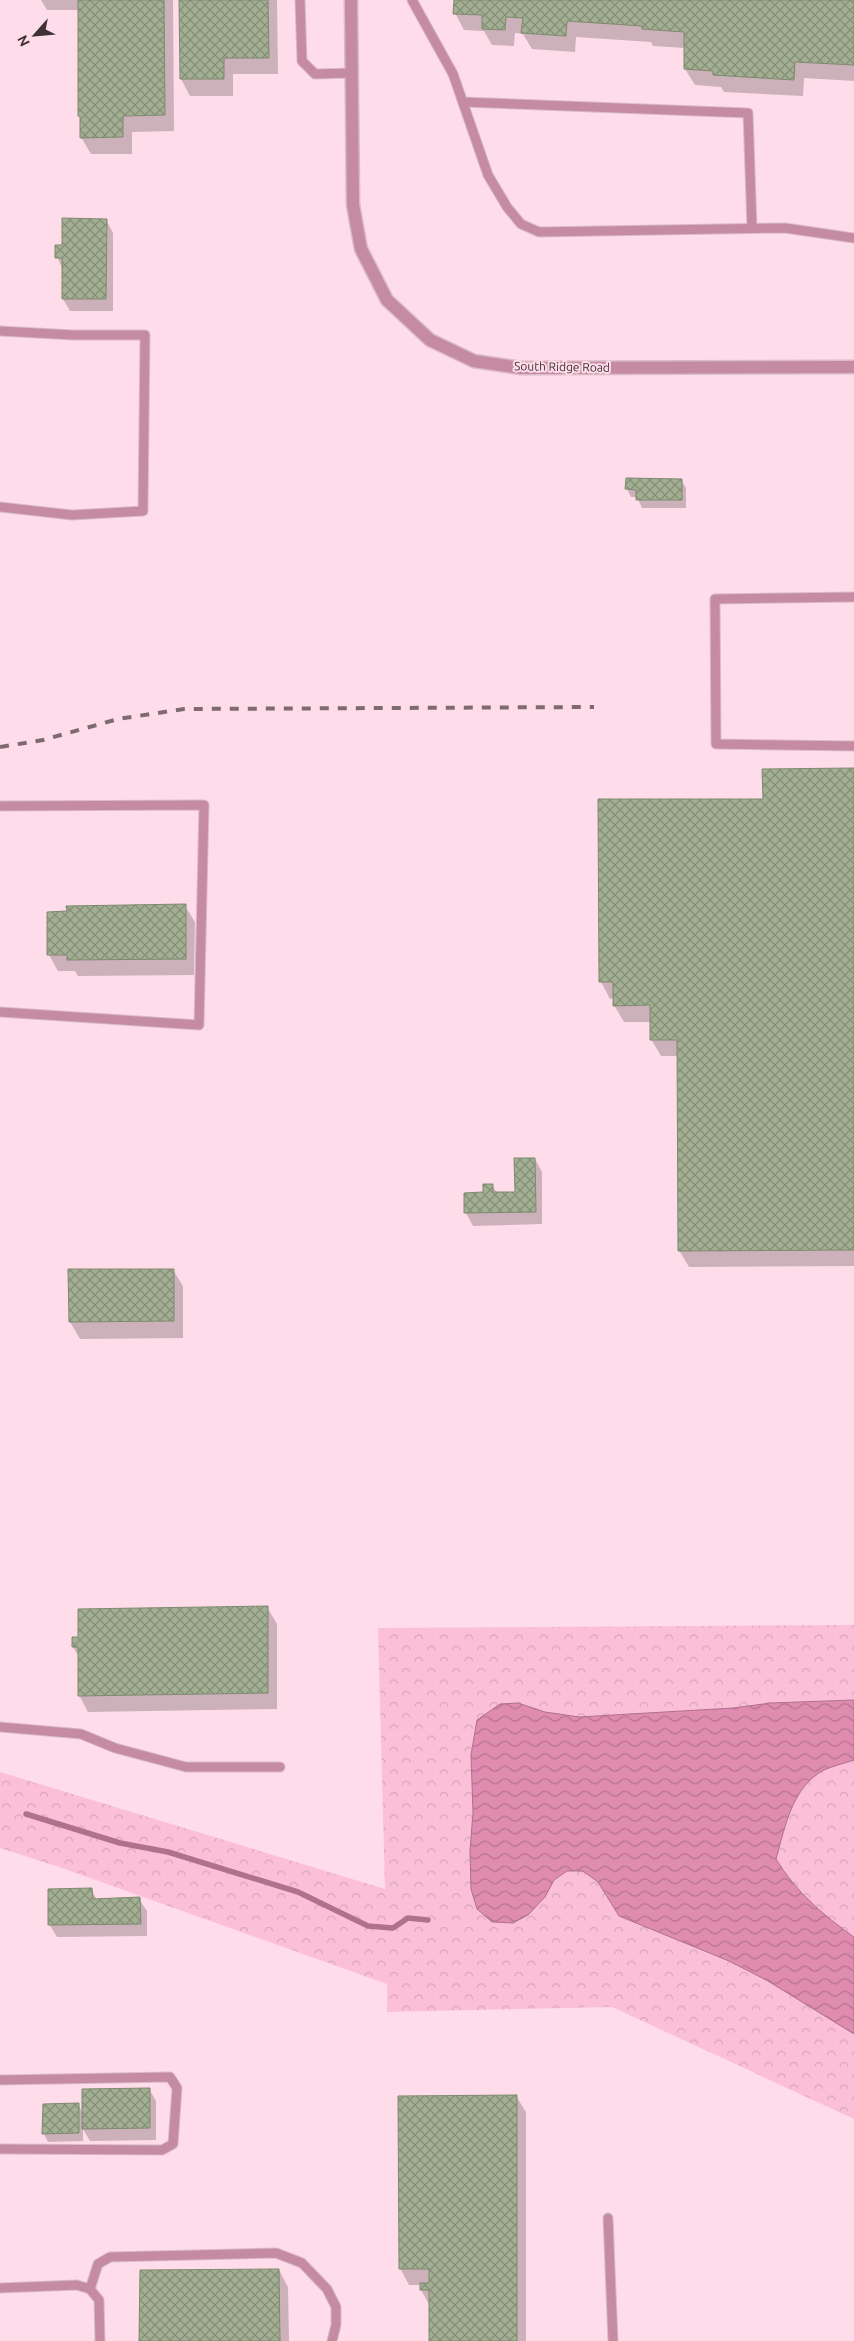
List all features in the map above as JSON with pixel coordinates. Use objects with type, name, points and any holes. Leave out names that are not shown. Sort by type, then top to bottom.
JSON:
[{"type":"street","name":"South Ridge Road","points":[[350,0],[353,205],[361,249],[387,300],[430,340],[474,361],[521,368],[854,367]]},
{"type":"lane","points":[[300,0],[302,61],[316,74],[352,73]]},
{"type":"lane","points":[[412,0],[453,74],[488,175],[507,207],[521,224],[539,232],[785,228],[854,238]]},
{"type":"lane","points":[[463,102],[748,113],[752,228]]},
{"type":"lane","points":[[0,331],[73,336],[145,335],[145,345],[143,511],[72,515],[0,507]]},
{"type":"lane","points":[[854,597],[715,599],[716,744],[854,746]]},
{"type":"lane","points":[[0,806],[204,805],[199,1025],[0,1012]]},
{"type":"lane","points":[[0,1727],[81,1734],[115,1748],[186,1767],[280,1767]]},
{"type":"lane","points":[[0,2080],[170,2077],[177,2088],[173,2144],[162,2150],[0,2149]]},
{"type":"lane","points":[[608,2218],[613,2341]]},
{"type":"lane","points":[[90,2289],[98,2264],[110,2258],[276,2254],[302,2263],[327,2289],[336,2307],[336,2325],[332,2341]]},
{"type":"lane","points":[[0,2288],[77,2285],[90,2289],[98,2300],[100,2341]]},
{"type":"green space","points":[[854,1625],[854,2119],[612,2007],[387,2012],[387,1984],[62,1868],[0,1848],[0,1772],[385,1889],[378,1628]]},
{"type":"water","points":[[854,1700],[854,1760],[824,1770],[813,1777],[804,1787],[791,1809],[776,1859],[792,1882],[811,1902],[854,1937],[854,2034],[768,1981],[729,1961],[619,1916],[598,1882],[583,1871],[567,1871],[554,1880],[545,1897],[528,1915],[513,1923],[492,1922],[477,1909],[471,1889],[470,1851],[473,1812],[471,1755],[477,1720],[500,1704],[518,1703],[545,1712],[579,1717],[733,1708],[771,1703]]},
{"type":"building","points":[[78,0],[164,0],[165,115],[123,116],[123,137],[80,138],[80,116],[78,116]]},
{"type":"building","points":[[179,0],[268,0],[269,58],[224,58],[224,79],[180,79]]},
{"type":"building","points":[[454,0],[854,0],[854,65],[795,62],[794,80],[713,75],[713,71],[684,69],[684,32],[642,29],[642,26],[567,21],[566,36],[521,33],[523,18],[506,17],[505,30],[482,29],[482,15],[453,14]]},
{"type":"building","points":[[62,218],[107,219],[106,299],[62,299],[62,258],[55,258],[55,245],[62,245]]},
{"type":"building","points":[[626,478],[682,479],[682,500],[636,500],[636,490],[625,489]]},
{"type":"building","points":[[854,768],[854,1250],[678,1251],[677,1040],[650,1040],[650,1005],[613,1006],[613,982],[599,982],[598,799],[763,799],[762,769]]},
{"type":"building","points":[[186,904],[186,959],[67,960],[67,955],[47,955],[47,912],[67,911],[66,906]]},
{"type":"building","points":[[514,1158],[535,1158],[536,1212],[464,1213],[464,1193],[483,1192],[483,1184],[493,1184],[493,1192],[515,1192]]},
{"type":"building","points":[[68,1269],[174,1269],[174,1321],[69,1322]]},
{"type":"building","points":[[268,1606],[268,1693],[78,1696],[78,1647],[72,1647],[72,1637],[78,1637],[78,1609]]},
{"type":"building","points":[[92,1888],[93,1899],[140,1897],[141,1924],[48,1925],[48,1889]]},
{"type":"building","points":[[150,2088],[150,2128],[82,2129],[82,2089]]},
{"type":"building","points":[[517,2095],[517,2341],[429,2341],[429,2290],[420,2290],[420,2283],[429,2283],[429,2269],[399,2269],[398,2096]]},
{"type":"building","points":[[79,2103],[79,2133],[42,2134],[43,2104]]},
{"type":"building","points":[[279,2269],[280,2341],[139,2341],[140,2270]]},
{"type":"waterway","points":[[26,1814],[120,1843],[168,1852],[298,1892],[368,1926],[393,1928],[408,1918],[428,1920]]},
{"type":"railway","points":[[0,747],[43,740],[118,719],[184,709],[594,707]]}]
